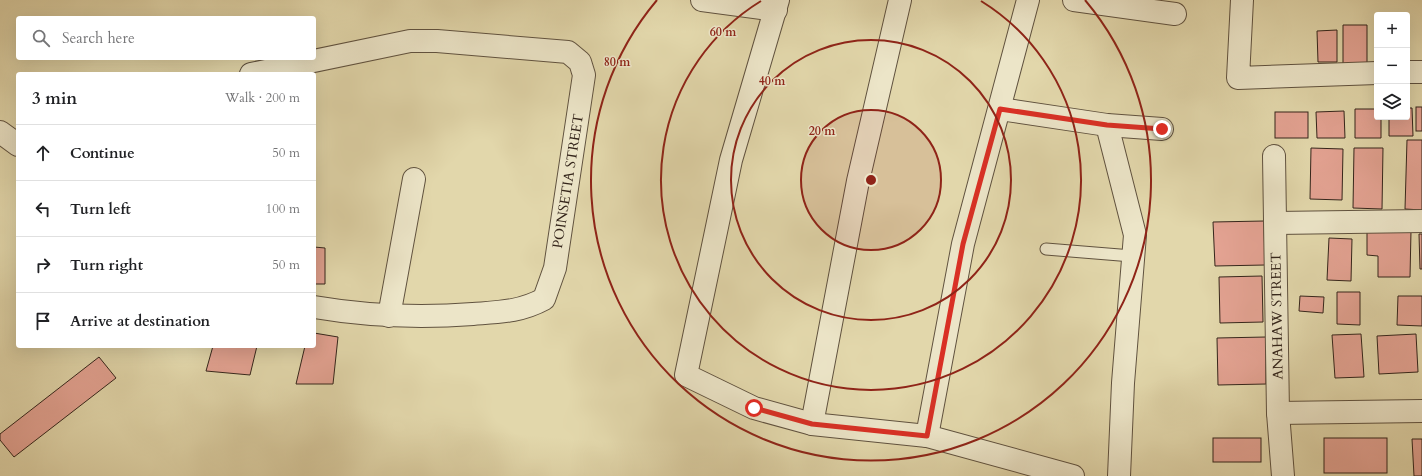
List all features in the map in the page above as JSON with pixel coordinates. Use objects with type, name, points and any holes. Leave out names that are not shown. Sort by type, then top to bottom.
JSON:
[{"type":"street","points":[[702,0],[777,5],[731,160],[686,375],[754,408],[812,424],[927,436],[1073,476]]},
{"type":"street","points":[[812,424],[858,182],[900,0]]},
{"type":"street","points":[[927,436],[963,244],[1028,0]]},
{"type":"street","points":[[1074,0],[1175,14]]},
{"type":"street","points":[[1242,0],[1238,78],[1374,73]]},
{"type":"street","name":"POINSETIA STREET","points":[[261,72],[410,41],[437,41],[568,52],[580,62],[584,75],[555,268],[544,299],[529,308],[510,311],[447,316],[388,316]]},
{"type":"street","points":[[1410,72],[1422,72]]},
{"type":"street","points":[[1000,109],[1107,125],[1162,129]]},
{"type":"street","points":[[1107,125],[1135,235],[1132,256],[1123,383],[1119,476]]},
{"type":"street","points":[[0,132],[16,144]]},
{"type":"street","name":"ANAHAW STREET","points":[[1274,156],[1278,413],[1283,476]]},
{"type":"street","points":[[316,307],[388,316],[414,179]]},
{"type":"street","points":[[1276,223],[1422,221]]},
{"type":"street","points":[[1278,413],[1422,411]]},
{"type":"lane","points":[[1046,249],[1132,256]]},
{"type":"building","points":[[1343,25],[1367,25],[1367,65],[1343,66]]},
{"type":"building","points":[[1337,30],[1337,62],[1318,62],[1317,31]]},
{"type":"building","points":[[1416,107],[1422,107],[1422,131],[1416,131]]},
{"type":"building","points":[[1410,108],[1412,108],[1413,136],[1389,136],[1389,120],[1410,120]]},
{"type":"building","points":[[1355,109],[1374,109],[1374,120],[1381,120],[1381,138],[1355,138]]},
{"type":"building","points":[[1344,111],[1345,138],[1317,138],[1316,112]]},
{"type":"building","points":[[1275,112],[1308,112],[1308,138],[1275,138]]},
{"type":"building","points":[[1407,140],[1422,140],[1422,210],[1405,209]]},
{"type":"building","points":[[1311,148],[1343,149],[1342,200],[1310,199]]},
{"type":"building","points":[[1354,148],[1383,148],[1382,209],[1353,208]]},
{"type":"building","points":[[1264,221],[1265,265],[1215,266],[1213,222]]},
{"type":"building","points":[[1367,230],[1411,231],[1410,277],[1378,277],[1378,256],[1367,255]]},
{"type":"building","points":[[1419,234],[1422,234],[1422,269],[1420,269]]},
{"type":"building","points":[[1329,238],[1352,239],[1351,281],[1327,280]]},
{"type":"building","points":[[316,247],[325,248],[325,284],[316,284]]},
{"type":"building","points":[[1262,276],[1263,322],[1220,323],[1219,277]]},
{"type":"building","points":[[1337,292],[1360,292],[1360,325],[1337,324]]},
{"type":"building","points":[[1300,296],[1324,297],[1323,313],[1299,311]]},
{"type":"building","points":[[1398,296],[1422,296],[1422,326],[1397,325]]},
{"type":"building","points":[[316,333],[338,337],[333,384],[296,384],[305,348],[316,348]]},
{"type":"building","points":[[1361,334],[1364,377],[1335,378],[1332,335]]},
{"type":"building","points":[[1416,334],[1418,372],[1379,374],[1377,336]]},
{"type":"building","points":[[1266,337],[1266,384],[1218,385],[1217,338]]},
{"type":"building","points":[[212,348],[257,348],[250,375],[206,371]]},
{"type":"building","points":[[99,357],[116,378],[14,457],[0,440],[0,434]]},
{"type":"building","points":[[1213,438],[1261,438],[1261,462],[1213,462]]},
{"type":"building","points":[[1324,438],[1387,438],[1387,473],[1324,473]]},
{"type":"building","points":[[1412,439],[1422,439],[1422,476],[1414,476]]},
{"type":"route","points":[[754,408],[812,424],[927,436],[963,244],[1000,109],[1107,125],[1162,129]]}]
